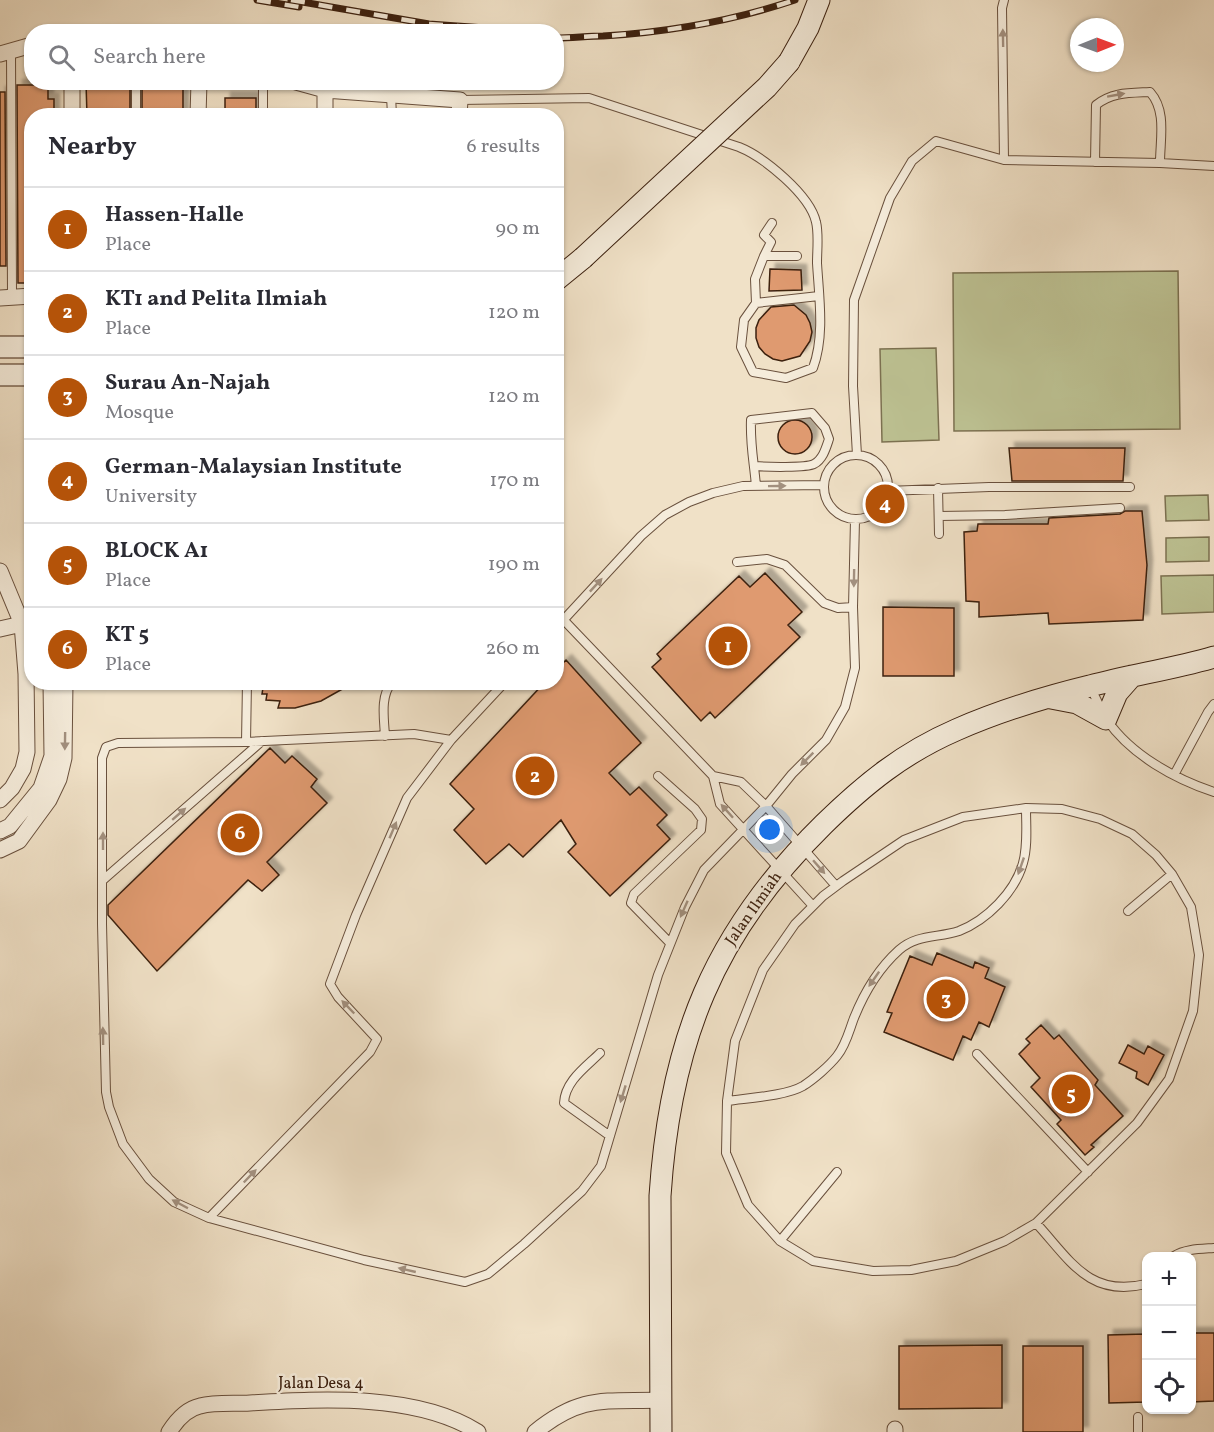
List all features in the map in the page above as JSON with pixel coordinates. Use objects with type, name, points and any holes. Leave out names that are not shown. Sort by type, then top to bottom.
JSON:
[{"type":"street","points":[[564,273],[767,87],[789,62],[799,46],[819,0]]},
{"type":"street","points":[[5,52],[24,47]]},
{"type":"street","points":[[72,90],[72,108]]},
{"type":"street","points":[[198,108],[199,90]]},
{"type":"street","points":[[325,108],[325,90],[460,99],[459,108]]},
{"type":"street","points":[[564,266],[583,258]]},
{"type":"street","points":[[6,298],[24,297]]},
{"type":"street","points":[[0,347],[24,347]]},
{"type":"street","points":[[0,375],[24,376]]},
{"type":"street","points":[[0,571],[22,624],[24,649]]},
{"type":"street","points":[[0,629],[22,624]]},
{"type":"street","name":"Jalan Ilmiah","points":[[661,1432],[660,1196],[662,1161],[675,1083],[685,1042],[706,986],[728,944],[756,900],[801,846],[859,790],[896,763],[955,730],[1002,711],[1046,698],[1214,657]]},
{"type":"street","points":[[1046,698],[1077,703],[1106,719],[1117,693],[1132,676]]},
{"type":"street","points":[[0,800],[12,788],[23,769],[27,752],[26,690]]},
{"type":"street","points":[[0,831],[10,826],[41,788],[52,756],[51,690]]},
{"type":"street","points":[[0,850],[19,842],[50,800],[59,779],[64,758],[65,690]]},
{"type":"street","points":[[535,1432],[566,1410],[584,1404],[606,1400],[661,1400]]},
{"type":"street","name":"Jalan Desa 4","points":[[169,1432],[186,1412],[200,1406],[349,1401],[406,1405],[448,1417],[478,1432]]},
{"type":"lane","points":[[1004,0],[1004,160]]},
{"type":"lane","points":[[5,52],[6,298]]},
{"type":"lane","points":[[136,90],[136,108]]},
{"type":"lane","points":[[263,90],[263,108]]},
{"type":"lane","points":[[1095,162],[1096,105],[1105,97],[1150,92],[1157,100],[1161,113],[1160,163]]},
{"type":"lane","points":[[392,95],[392,108]]},
{"type":"lane","points":[[460,99],[589,98],[753,153],[777,171],[809,206],[816,222],[819,352],[813,368],[786,378],[753,372],[741,347],[744,320],[756,303],[755,279],[771,242],[764,235],[771,223]]},
{"type":"lane","points":[[857,455],[853,386],[854,300],[891,198],[912,161],[936,141],[1004,160],[1214,166]]},
{"type":"lane","points":[[764,256],[797,256]]},
{"type":"lane","points":[[756,303],[819,296]]},
{"type":"lane","points":[[755,466],[813,465],[822,456],[829,439],[825,428],[812,413],[751,420],[751,456],[755,466],[756,486]]},
{"type":"lane","points":[[857,455],[876,462],[887,480],[887,491],[884,502],[877,512],[867,518],[855,520],[836,513],[824,496],[824,485],[831,467],[838,460],[857,455]]},
{"type":"lane","points":[[813,906],[720,804],[713,776],[622,678],[564,620],[641,536],[665,515],[689,502],[713,493],[743,486],[824,485]]},
{"type":"lane","points":[[887,491],[938,488],[1130,487]]},
{"type":"lane","points":[[938,488],[939,534]]},
{"type":"lane","points":[[939,516],[1049,513],[1120,508]]},
{"type":"lane","points":[[451,740],[414,735],[246,742],[118,743],[106,747],[102,758],[103,1039],[106,1092],[109,1107],[123,1144],[149,1179],[174,1202],[209,1218],[364,1260],[465,1282],[489,1274],[582,1191],[601,1166],[658,975],[685,907],[704,870],[826,740],[845,707],[855,668],[853,607],[855,520]]},
{"type":"lane","points":[[737,562],[767,559],[784,565],[824,603],[838,608],[853,607]]},
{"type":"lane","points":[[1089,686],[1106,719],[1138,752],[1174,775],[1214,792]]},
{"type":"lane","points":[[246,742],[247,690]]},
{"type":"lane","points":[[385,736],[384,702],[387,690]]},
{"type":"lane","points":[[209,1218],[370,1052],[377,1040],[338,997],[330,984],[356,915],[407,798],[451,740],[498,690]]},
{"type":"lane","points":[[1174,775],[1214,704]]},
{"type":"lane","points":[[103,880],[262,741]]},
{"type":"lane","points":[[658,776],[695,808],[702,819],[701,830],[634,894],[631,903],[670,944]]},
{"type":"lane","points":[[713,776],[741,782],[766,806],[836,886]]},
{"type":"lane","points":[[727,1101],[769,1095],[802,1087],[837,1055],[866,992],[898,951],[909,942],[921,937],[959,931],[981,919],[993,909],[1011,889],[1023,864],[1026,844],[1026,808]]},
{"type":"lane","points":[[1026,808],[1062,809],[1100,819],[1132,834],[1156,855],[1172,874],[1191,907],[1199,955],[1193,1011],[1169,1079],[1137,1123],[1088,1172],[1036,1223],[1005,1241],[956,1261],[911,1270],[873,1271],[813,1261],[780,1241],[748,1205],[726,1153],[727,1101],[735,1041],[763,970],[795,924],[813,906],[836,886],[904,840],[963,817],[1026,808]]},
{"type":"lane","points":[[1128,911],[1172,874]]},
{"type":"lane","points":[[600,1053],[573,1080],[565,1092],[564,1102],[610,1136]]},
{"type":"lane","points":[[977,1054],[1088,1172]]},
{"type":"lane","points":[[780,1241],[837,1172]]},
{"type":"lane","points":[[1036,1223],[1081,1273],[1094,1282],[1109,1287],[1142,1285]]},
{"type":"lane","points":[[1186,1252],[1194,1249],[1214,1248]]},
{"type":"lane","points":[[1138,1417],[1138,1432]]},
{"type":"green space","points":[[1178,271],[1180,429],[954,431],[953,273]]},
{"type":"green space","points":[[936,348],[939,440],[882,442],[880,349]]},
{"type":"green space","points":[[1208,495],[1209,520],[1166,521],[1165,496]]},
{"type":"green space","points":[[1209,537],[1209,561],[1166,562],[1166,538]]},
{"type":"green space","points":[[1214,575],[1214,612],[1162,614],[1161,576]]},
{"type":"building","points":[[17,85],[24,85],[24,90],[48,90],[48,99],[54,99],[54,108],[24,108],[24,283],[18,283]]},
{"type":"building","points":[[86,90],[130,90],[130,108],[87,108]]},
{"type":"building","points":[[142,90],[183,90],[183,108],[142,108]]},
{"type":"building","points":[[0,92],[5,92],[6,266],[0,266]]},
{"type":"building","points":[[225,98],[256,98],[256,108],[225,108]]},
{"type":"building","points":[[770,269],[801,270],[802,290],[769,291]]},
{"type":"building","points":[[794,305],[806,315],[810,323],[812,332],[810,341],[800,356],[782,361],[773,359],[759,347],[756,328],[759,320],[771,307]]},
{"type":"building","points":[[795,420],[807,425],[812,437],[807,449],[795,454],[783,449],[778,437],[783,425]]},
{"type":"building","points":[[1009,448],[1125,448],[1123,481],[1012,481]]},
{"type":"building","points":[[1125,511],[1142,511],[1147,565],[1143,620],[1049,624],[1048,613],[979,617],[979,602],[966,601],[964,532],[977,531],[978,524],[1048,524],[1049,518],[1120,514]]},
{"type":"building","points":[[765,573],[802,612],[788,625],[800,637],[715,718],[710,712],[701,721],[652,667],[661,659],[657,654],[739,576],[750,587]]},
{"type":"building","points":[[883,607],[954,608],[954,676],[883,676]]},
{"type":"building","points":[[566,660],[641,743],[609,773],[630,795],[639,787],[667,815],[657,825],[670,839],[610,896],[568,852],[576,844],[561,820],[523,857],[509,844],[486,864],[454,830],[474,809],[450,784],[538,690],[564,690],[564,662]]},
{"type":"building","points":[[263,690],[341,690],[321,701],[295,708],[278,708],[280,701],[266,700],[267,694],[262,694]]},
{"type":"building","points":[[270,748],[285,763],[292,756],[317,779],[311,787],[327,803],[267,862],[279,875],[262,891],[248,880],[157,971],[108,915],[108,905]]},
{"type":"building","points":[[937,953],[973,968],[975,962],[989,968],[985,978],[1005,987],[989,1027],[979,1022],[971,1040],[963,1036],[953,1060],[884,1032],[892,1013],[887,1012],[910,956],[932,965]]},
{"type":"building","points":[[1041,1025],[1054,1039],[1059,1035],[1098,1080],[1095,1085],[1123,1116],[1091,1145],[1094,1147],[1085,1155],[1057,1124],[1061,1120],[1031,1087],[1040,1078],[1019,1054],[1030,1043],[1026,1039]]},
{"type":"building","points":[[1128,1045],[1144,1054],[1148,1046],[1164,1055],[1148,1085],[1136,1078],[1137,1072],[1119,1063]]},
{"type":"building","points":[[1196,1333],[1214,1333],[1214,1401],[1196,1402]]},
{"type":"building","points":[[1142,1334],[1142,1402],[1109,1403],[1108,1335]]},
{"type":"building","points":[[1002,1345],[1002,1408],[899,1409],[899,1346]]},
{"type":"building","points":[[1023,1346],[1083,1346],[1083,1432],[1023,1432]]},
{"type":"railway","points":[[257,0],[299,7]]},
{"type":"railway","points":[[291,0],[429,24]]},
{"type":"railway","points":[[564,38],[628,34],[676,28],[724,20],[795,0]]},
{"type":"place","name":"German-Malaysian Institute","points":[[885,504]]},
{"type":"place","name":"Hassen-Halle","points":[[728,646]]},
{"type":"place","name":"KT1 and Pelita Ilmiah","points":[[535,776]]},
{"type":"place","name":"KT 5","points":[[240,833]]},
{"type":"place","name":"Surau An-Najah","points":[[946,999]]},
{"type":"place","name":"BLOCK A1","points":[[1071,1094]]}]
